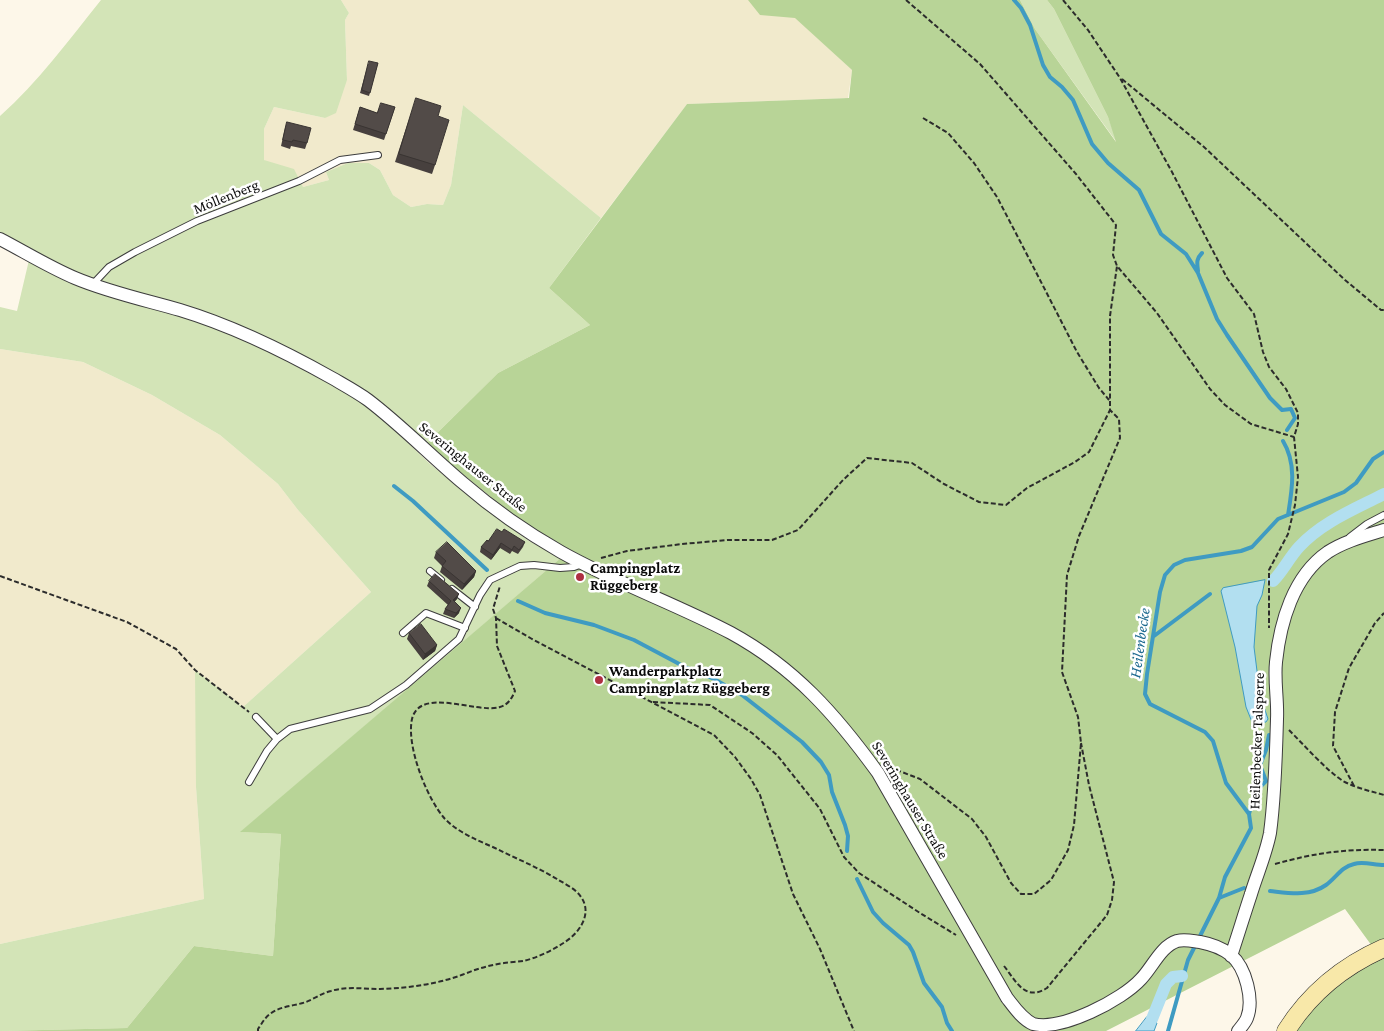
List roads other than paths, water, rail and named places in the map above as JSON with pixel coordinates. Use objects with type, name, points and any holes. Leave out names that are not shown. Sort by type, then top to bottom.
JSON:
[{"type":"main road","points":[[1286,1031],[1296,1016],[1322,987],[1341,971],[1384,948]]},
{"type":"street","name":"Severinghauser Straße","points":[[0,240],[58,270],[93,284],[144,301],[180,310],[240,331],[332,378],[367,399],[466,485],[514,523],[583,563],[731,633],[794,675],[823,702],[853,738],[878,773],[1007,998],[1016,1010],[1034,1025],[1048,1027],[1072,1022],[1096,1012],[1122,996],[1141,980],[1160,954],[1170,945],[1177,941],[1187,940],[1211,944],[1231,956],[1248,984],[1250,1004],[1246,1019],[1238,1031]]},
{"type":"street","name":"Heilenbecker Talsperre","points":[[1231,956],[1270,834],[1277,717],[1276,664],[1282,627],[1289,605],[1298,585],[1326,553],[1341,544],[1384,530]]},
{"type":"lane","name":"Möllenberg","points":[[93,284],[109,267],[197,221],[300,181],[340,160],[378,155]]},
{"type":"lane","name":"Heilenbecker Talsperre","points":[[1341,544],[1366,524],[1384,515]]},
{"type":"lane","points":[[249,782],[267,751],[277,739],[290,729],[370,709],[391,696],[421,672],[459,639],[487,584],[502,573],[520,566],[534,565],[560,568],[574,567],[583,563]]},
{"type":"lane","points":[[430,571],[475,607]]},
{"type":"lane","points":[[403,633],[426,613],[464,628]]},
{"type":"lane","points":[[256,717],[277,739]]},
{"type":"water","points":[[1265,580],[1262,595],[1257,606],[1254,647],[1260,695],[1268,719],[1266,722],[1258,723],[1252,722],[1246,707],[1235,647],[1221,591],[1223,588]]},
{"type":"water","points":[[1147,1017],[1157,1023],[1154,1031],[1136,1031]]},
{"type":"waterway","points":[[1014,0],[1021,8],[1030,25],[1043,65],[1050,77],[1073,100],[1092,144],[1108,163],[1139,190],[1161,234],[1186,254],[1198,273],[1217,319],[1270,398],[1282,410],[1291,409],[1295,418],[1287,430]]},
{"type":"waterway","points":[[1198,271],[1197,261],[1202,253]]},
{"type":"waterway","points":[[1283,441],[1292,468],[1292,487],[1288,515]]},
{"type":"waterway","name":"Heilenbecke","points":[[1168,1031],[1188,960],[1219,898],[1225,877],[1251,828],[1249,814],[1226,783],[1213,741],[1205,732],[1150,704],[1145,694],[1160,592],[1165,575],[1174,565],[1185,560],[1241,551],[1252,547],[1278,519],[1344,492],[1356,483],[1373,459],[1384,452]]},
{"type":"waterway","points":[[394,486],[413,501],[487,570]]},
{"type":"waterway","points":[[1273,581],[1299,547],[1318,530],[1384,494]]},
{"type":"waterway","points":[[1154,636],[1210,594]]},
{"type":"waterway","points":[[518,601],[545,613],[594,625],[634,640],[685,667],[714,679],[742,695],[802,742],[821,762],[829,775],[832,792],[845,825],[848,836],[847,851]]},
{"type":"waterway","points":[[1249,814],[1255,792],[1266,781],[1260,765],[1269,735]]},
{"type":"waterway","points":[[1270,891],[1306,893],[1326,885],[1349,865],[1357,863],[1384,865]]},
{"type":"waterway","points":[[857,879],[873,912],[909,945],[924,983],[942,1007],[947,1023],[952,1031]]},
{"type":"waterway","points":[[1219,898],[1244,888]]},
{"type":"waterway","points":[[1152,1019],[1166,984],[1173,977],[1182,976]]},
{"type":"place","name":"Campingplatz Rüggeberg","points":[[580,577]]},
{"type":"place","name":"Wanderparkplatz Campingplatz Rüggeberg","points":[[599,680]]}]
